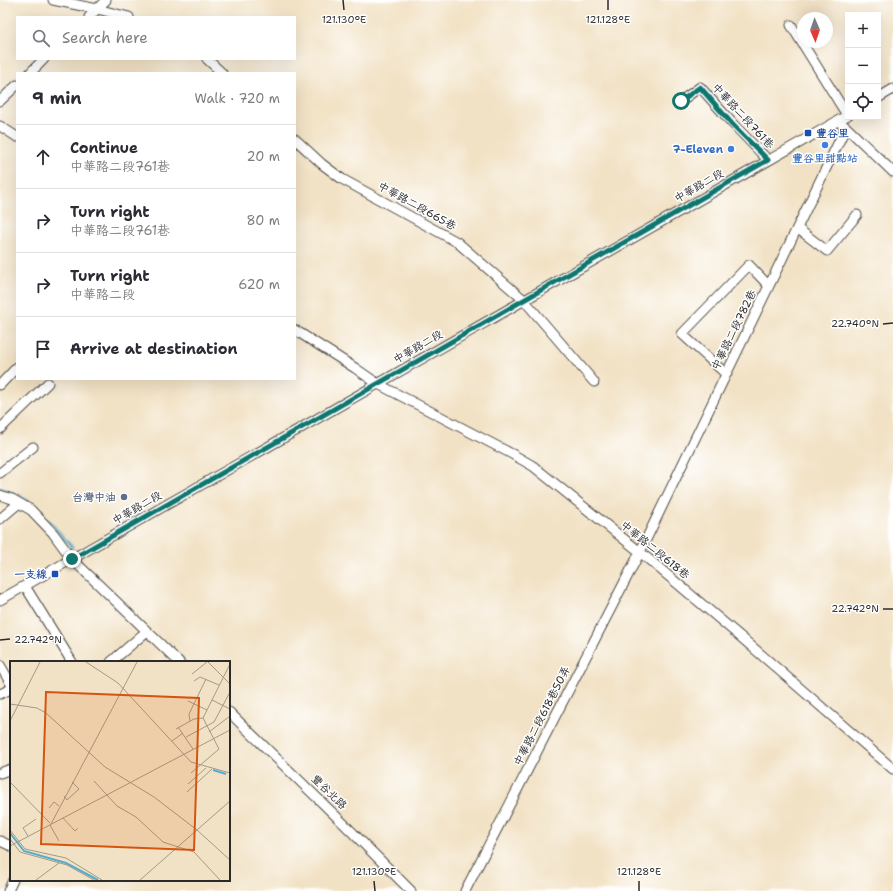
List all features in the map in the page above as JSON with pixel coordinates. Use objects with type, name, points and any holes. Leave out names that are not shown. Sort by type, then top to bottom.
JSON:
[{"type":"street","points":[[53,0],[125,16]]},
{"type":"street","points":[[89,16],[106,0]]},
{"type":"street","points":[[791,25],[845,110]]},
{"type":"street","points":[[31,72],[43,60]]},
{"type":"street","points":[[208,60],[221,72]]},
{"type":"street","points":[[0,101],[16,86]]},
{"type":"street","name":"中華路二段761巷","points":[[681,101],[700,87],[732,124],[768,160]]},
{"type":"street","points":[[881,96],[893,89]]},
{"type":"street","name":"中華路二段","points":[[0,600],[845,117]]},
{"type":"street","points":[[838,121],[893,172]]},
{"type":"street","points":[[0,126],[16,136]]},
{"type":"street","name":"中華路二段782巷","points":[[640,552],[846,127]]},
{"type":"street","name":"中華路二段665巷","points":[[296,140],[322,164],[342,179],[457,242],[524,300],[594,382]]},
{"type":"street","points":[[797,228],[827,251],[857,215]]},
{"type":"street","points":[[726,374],[682,334],[749,265],[769,286]]},
{"type":"street","name":"中華路二段618巷","points":[[296,331],[378,384],[533,466],[640,552],[893,769]]},
{"type":"street","points":[[0,385],[16,368]]},
{"type":"street","points":[[0,429],[48,383]]},
{"type":"street","points":[[0,473],[33,447]]},
{"type":"street","points":[[0,495],[31,510],[53,533],[72,559],[178,661]]},
{"type":"street","points":[[0,519],[19,503]]},
{"type":"street","name":"中華路二段618巷50弄","points":[[464,891],[640,552]]},
{"type":"street","points":[[25,586],[70,660]]},
{"type":"street","points":[[112,661],[147,631]]},
{"type":"street","points":[[0,665],[10,682]]},
{"type":"street","points":[[0,694],[10,689]]},
{"type":"street","name":"豐谷北路","points":[[230,713],[345,824],[411,891]]},
{"type":"street","points":[[0,773],[10,769]]},
{"type":"street","points":[[0,841],[10,846]]},
{"type":"street","points":[[8,891],[13,881]]},
{"type":"waterway","points":[[0,488],[26,500]]},
{"type":"waterway","points":[[39,510],[43,514]]},
{"type":"waterway","points":[[48,520],[72,547]]},
{"type":"waterway","points":[[169,646],[173,650]]},
{"type":"waterway","points":[[181,657],[184,661]]},
{"type":"place","name":"豐谷里","points":[[808,133]]},
{"type":"place","name":"豐谷里甜點站","points":[[825,145]]},
{"type":"place","name":"7-Eleven","points":[[731,149]]},
{"type":"place","name":"台灣中油","points":[[124,497]]},
{"type":"place","name":"一支線","points":[[55,574]]},
{"type":"route","points":[[72,559],[768,160],[732,124],[700,87],[681,101]]}]
